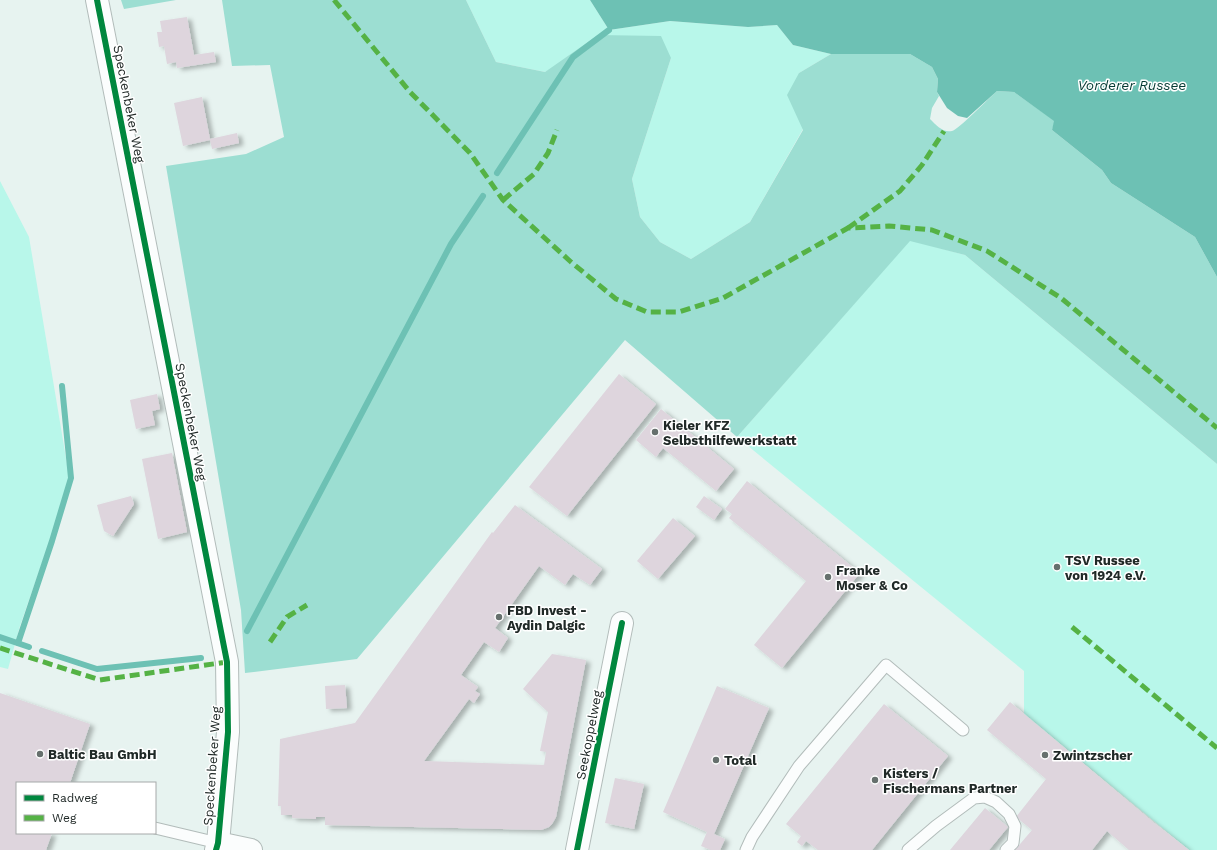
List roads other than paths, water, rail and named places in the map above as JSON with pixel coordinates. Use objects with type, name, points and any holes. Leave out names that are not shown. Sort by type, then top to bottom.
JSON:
[{"type":"street","name":"Speckenbeker Weg","points":[[97,0],[227,662],[228,732],[217,847]]},
{"type":"street","name":"Seekoppelweg","points":[[577,850],[622,623]]},
{"type":"street","points":[[217,847],[251,850]]},
{"type":"lane","points":[[746,850],[752,837],[799,766],[886,665],[963,730]]},
{"type":"lane","points":[[908,850],[936,826],[974,798],[985,797],[996,802],[1009,814],[1015,826],[1013,843],[1006,850]]},
{"type":"lane","points":[[156,828],[217,847]]},
{"type":"water","name":"Vorderer Russee","points":[[590,0],[1217,0],[1217,277],[1195,237],[1111,183],[1102,170],[1052,130],[1054,121],[1014,92],[997,91],[967,118],[958,116],[947,108],[937,92],[938,79],[932,67],[910,54],[831,54],[793,45],[777,25],[748,27],[670,21],[609,30]]},
{"type":"waterway","points":[[497,173],[573,57],[609,30]]},
{"type":"waterway","points":[[247,631],[451,244],[483,196]]},
{"type":"waterway","points":[[18,643],[71,478],[62,386]]},
{"type":"waterway","points":[[0,637],[29,647]]},
{"type":"waterway","points":[[42,651],[97,669],[201,658]]},
{"type":"place","name":"Kieler KFZ Selbsthilfewerkstatt","points":[[655,432]]},
{"type":"place","name":"TSV Russee von 1924 e.V.","points":[[1057,567]]},
{"type":"place","name":"Franke Moser & Co","points":[[828,577]]},
{"type":"place","name":"FBD Invest - Aydin Dalgic","points":[[499,617]]},
{"type":"place","name":"Baltic Bau GmbH","points":[[40,754]]},
{"type":"place","name":"Zwintzscher","points":[[1045,755]]},
{"type":"place","name":"Total","points":[[716,760]]},
{"type":"place","name":"Kisters / Fischermans Partner","points":[[875,780]]}]
